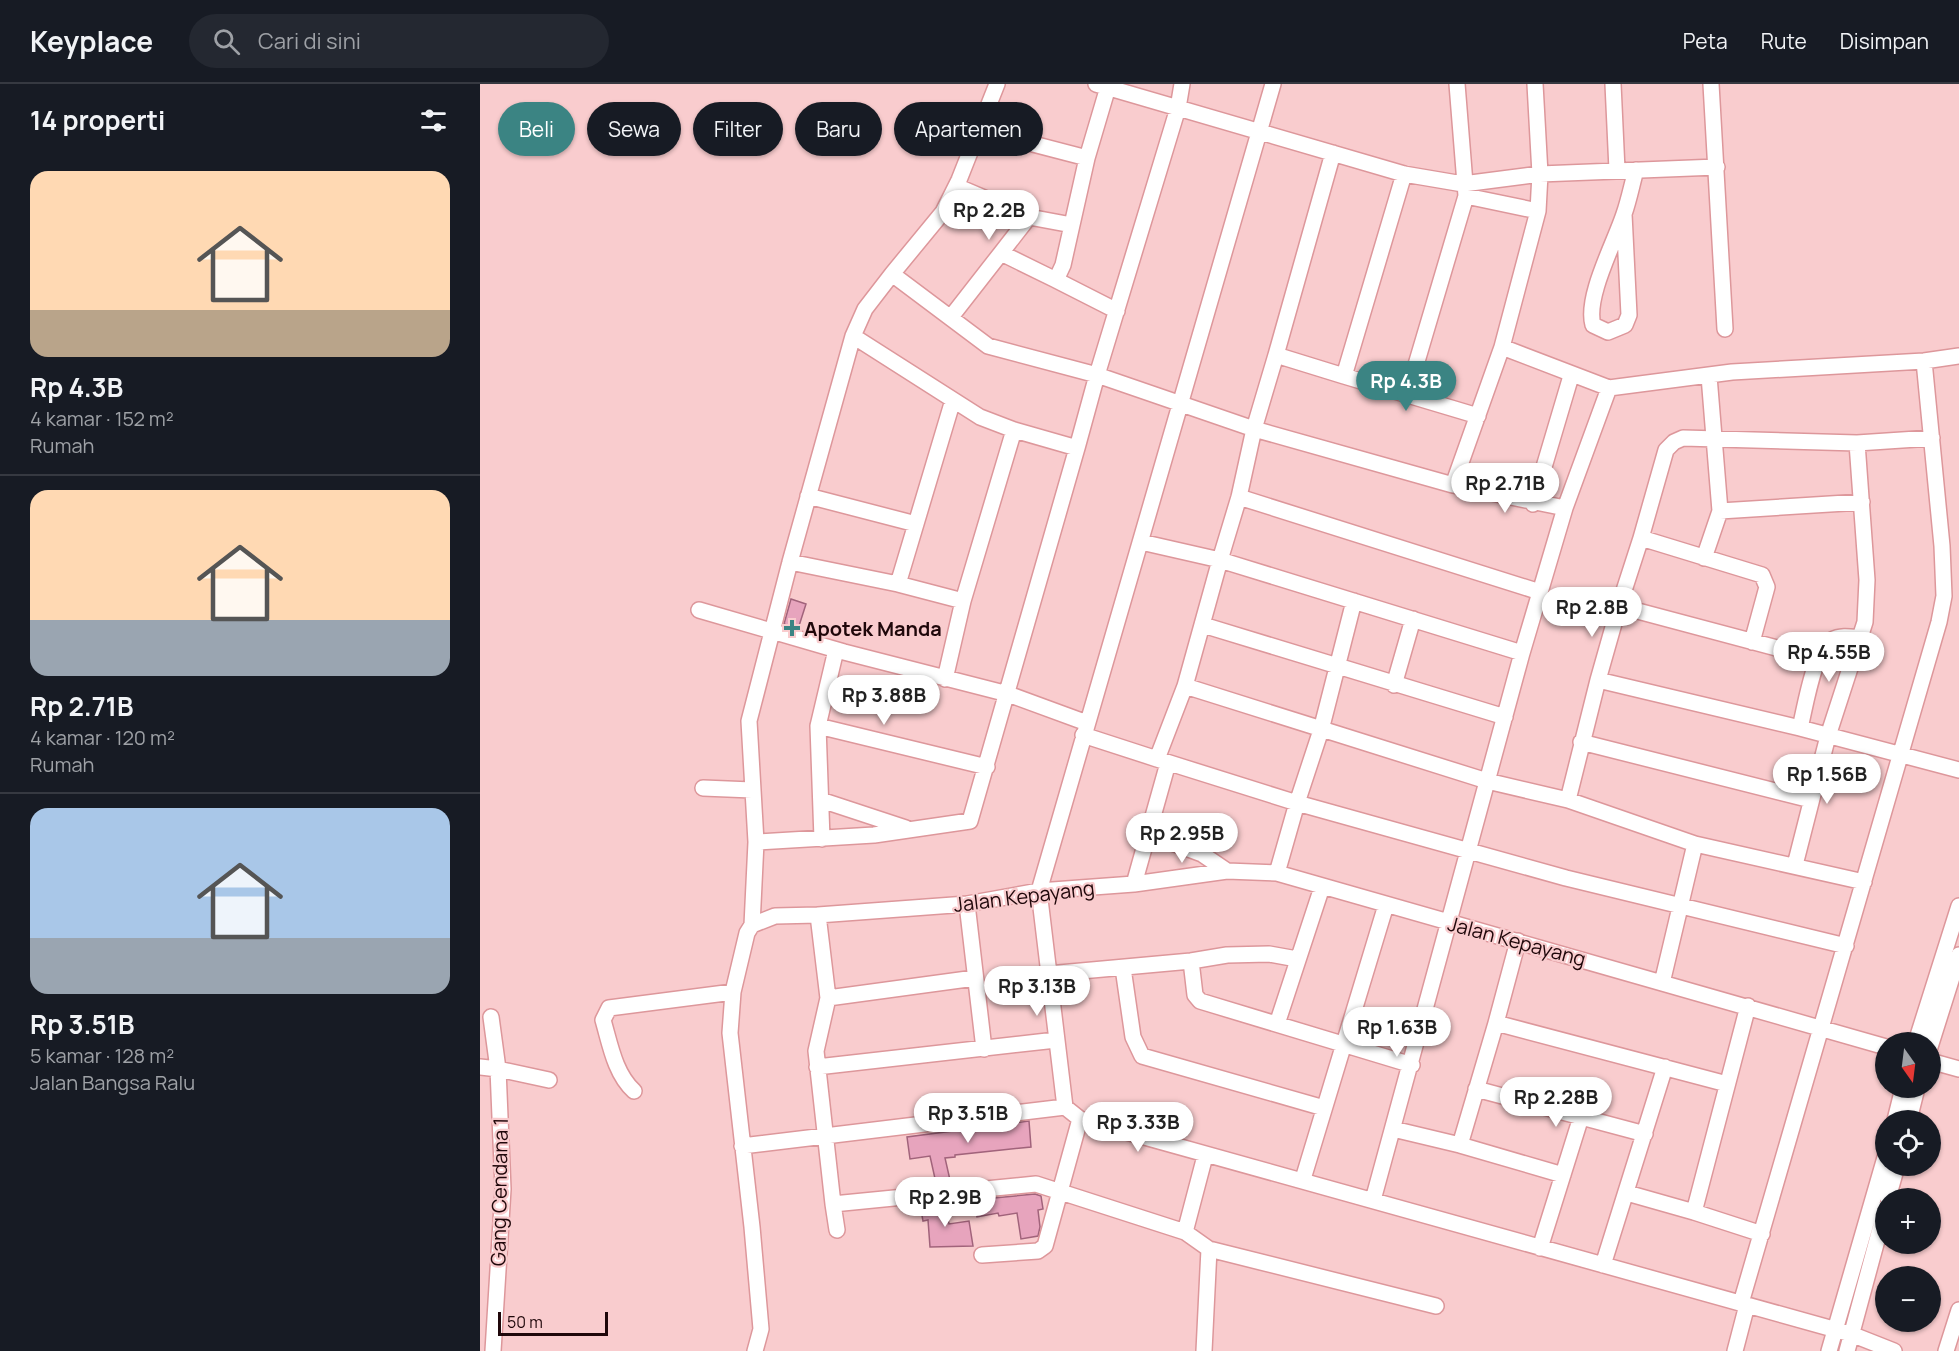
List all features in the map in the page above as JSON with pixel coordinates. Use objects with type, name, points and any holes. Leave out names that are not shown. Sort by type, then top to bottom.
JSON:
[{"type":"street","points":[[990,102],[997,84]]},
{"type":"street","points":[[756,842],[822,839],[970,821],[1098,375],[1178,108],[1182,84]]},
{"type":"street","points":[[1273,84],[1039,891],[1065,1107],[1080,1119],[1205,1155],[1303,1179],[1540,1248],[1851,1334],[1894,1351]]},
{"type":"street","points":[[1407,395],[1464,190],[1457,84]]},
{"type":"street","points":[[1453,485],[1502,347],[1538,211],[1540,174],[1535,84]]},
{"type":"street","points":[[1612,84],[1617,170]]},
{"type":"street","points":[[1712,84],[1725,329]]},
{"type":"street","points":[[1056,280],[1063,265],[1102,86],[1538,211]]},
{"type":"street","points":[[1043,147],[1087,158]]},
{"type":"street","points":[[1134,884],[1148,834],[1162,761],[1239,497],[1254,429],[1333,153]]},
{"type":"street","points":[[754,1351],[761,1329],[730,1033],[733,992],[747,933],[752,925],[756,842],[749,721],[790,562],[853,336],[865,309],[943,213],[968,156]]},
{"type":"street","points":[[1464,190],[1540,174],[1717,167]]},
{"type":"street","points":[[1624,214],[1629,315],[1625,325],[1608,332],[1596,328],[1591,318],[1602,269],[1624,214],[1636,170]]},
{"type":"street","points":[[1344,376],[1404,174]]},
{"type":"street","points":[[956,186],[1029,217],[1072,225]]},
{"type":"street","points":[[951,316],[1029,217]]},
{"type":"street","points":[[1001,253],[1117,311]]},
{"type":"street","points":[[892,274],[988,346],[1098,375],[1254,429],[1453,485],[1533,504],[1565,508]]},
{"type":"street","points":[[853,336],[980,417],[1014,430],[1077,448]]},
{"type":"street","points":[[1502,347],[1571,376],[1609,388],[1709,376],[1924,361],[1959,356]]},
{"type":"street","points":[[1276,355],[1478,416]]},
{"type":"street","points":[[1734,1351],[1762,1234],[1901,756],[1939,622],[1944,596],[1942,546],[1924,361]]},
{"type":"street","points":[[1533,504],[1571,376]]},
{"type":"street","points":[[1704,558],[1720,511],[1709,376]]},
{"type":"street","points":[[1373,1200],[1412,1065],[1522,653],[1565,508],[1609,388]]},
{"type":"street","points":[[898,584],[953,400]]},
{"type":"street","points":[[945,679],[963,601],[1014,430]]},
{"type":"street","points":[[1568,800],[1581,742],[1619,606],[1666,450],[1674,442],[1683,438],[1857,443],[1932,438]]},
{"type":"street","points":[[1795,865],[1828,736],[1865,622],[1867,580],[1857,443]]},
{"type":"street","points":[[808,496],[916,524]]},
{"type":"street","points":[[1239,497],[1540,592]]},
{"type":"street","points":[[1720,511],[1862,502]]},
{"type":"street","points":[[1641,538],[1762,575],[1766,579],[1767,587],[1752,642]]},
{"type":"street","points":[[1141,542],[1220,560],[1522,653]]},
{"type":"street","points":[[790,562],[898,584],[963,601]]},
{"type":"street","points":[[1277,873],[1321,730],[1354,601]]},
{"type":"street","points":[[1619,606],[1818,659]]},
{"type":"street","points":[[699,610],[836,650],[1008,694],[1162,761],[1297,803],[1468,851],[1846,946]]},
{"type":"street","points":[[1394,685],[1413,619]]},
{"type":"street","points":[[1203,625],[1336,668],[1505,717]]},
{"type":"street","points":[[1800,728],[1820,652],[1830,640],[1843,637],[1860,638]]},
{"type":"street","points":[[822,839],[818,726],[836,650]]},
{"type":"street","points":[[1598,680],[1800,728],[1959,770]]},
{"type":"street","points":[[1185,686],[1487,781],[1568,800],[1695,844],[1864,882]]},
{"type":"street","points":[[818,726],[987,767]]},
{"type":"street","points":[[1581,742],[1811,800]]},
{"type":"street","points":[[703,788],[752,790]]},
{"type":"street","points":[[821,800],[910,830]]},
{"type":"street","points":[[1148,834],[1202,854],[1227,871]]},
{"type":"street","points":[[1662,982],[1695,844]]},
{"type":"street","name":"Jalan Kepayang","points":[[752,925],[775,916],[967,904],[1039,891],[1134,884],[1227,871],[1277,873],[1875,1044]]},
{"type":"street","points":[[1277,1024],[1322,887]]},
{"type":"street","points":[[967,904],[984,1049]]},
{"type":"street","points":[[1303,1179],[1386,905]]},
{"type":"street","points":[[1919,1032],[1959,906]]},
{"type":"street","points":[[818,915],[828,998],[816,1051],[837,1230]]},
{"type":"street","points":[[1460,1145],[1518,941]]},
{"type":"street","points":[[1048,974],[1191,961],[1227,955],[1269,954],[1297,959]]},
{"type":"street","points":[[1935,1032],[1959,955]]},
{"type":"street","points":[[1191,961],[1195,995],[1200,1000],[1412,1065]]},
{"type":"street","points":[[1123,968],[1133,1037],[1142,1056],[1324,1108]]},
{"type":"street","points":[[828,998],[975,978]]},
{"type":"street","points":[[634,1091],[625,1083],[613,1054],[603,1020],[609,1008],[733,992]]},
{"type":"street","points":[[1694,1212],[1748,1006]]},
{"type":"street","name":"Gang Cendana 1","points":[[491,1017],[498,1069],[502,1189],[493,1351]]},
{"type":"street","points":[[1496,1023],[1727,1084]]},
{"type":"street","points":[[817,1067],[1056,1040]]},
{"type":"street","points":[[1941,1064],[1959,1070]]},
{"type":"street","points":[[480,1066],[549,1080]]},
{"type":"street","points":[[1603,1265],[1665,1067]]},
{"type":"street","points":[[1476,1089],[1645,1134]]},
{"type":"street","points":[[742,1146],[1065,1107]]},
{"type":"street","points":[[1540,1248],[1581,1117]]},
{"type":"street","points":[[982,1255],[1038,1251],[1045,1245],[1080,1119]]},
{"type":"street","points":[[1394,1129],[1460,1145],[1563,1175]]},
{"type":"street","points":[[1185,1232],[1205,1155]]},
{"type":"street","points":[[1829,1351],[1880,1176]]},
{"type":"street","points":[[833,1204],[1036,1184],[1185,1232],[1209,1249],[1436,1306]]},
{"type":"street","points":[[1627,1193],[1762,1234]]},
{"type":"street","points":[[1847,1351],[1875,1247]]},
{"type":"street","points":[[1204,1351],[1209,1249]]},
{"type":"street","points":[[1946,1351],[1959,1310]]},
{"type":"building","points":[[791,599],[806,604],[798,629],[784,624]]},
{"type":"building","points":[[1029,1121],[1031,1147],[945,1158],[950,1180],[936,1183],[930,1156],[910,1159],[907,1137]]},
{"type":"building","points":[[1035,1194],[1041,1196],[1043,1209],[1038,1210],[1040,1227],[1038,1236],[1021,1239],[1017,1213],[999,1216],[998,1213],[977,1217],[973,1200]]},
{"type":"building","points":[[945,1203],[949,1224],[969,1221],[973,1246],[930,1247],[928,1220],[923,1221],[920,1205]]},
{"type":"place","name":"Apotek Manda","points":[[792,628]]}]
